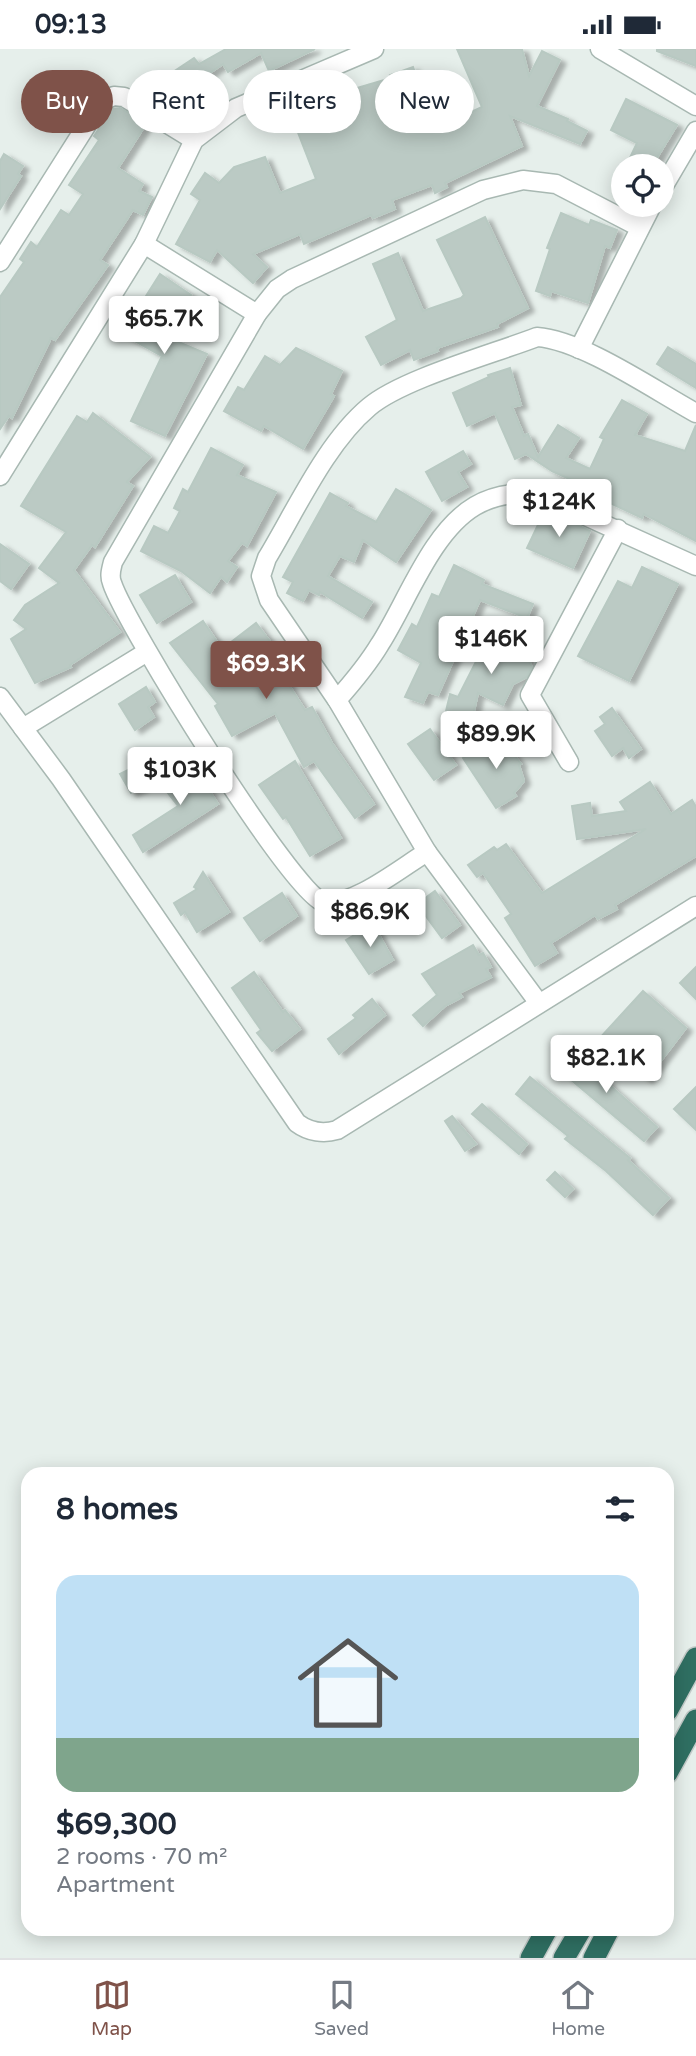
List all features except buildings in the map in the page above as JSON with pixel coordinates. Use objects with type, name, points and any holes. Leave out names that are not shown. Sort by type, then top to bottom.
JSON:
[{"type":"highway","points":[[674,1698],[696,1658]]},
{"type":"highway","points":[[674,1760],[696,1720]]},
{"type":"highway","points":[[531,1958],[543,1936]]},
{"type":"highway","points":[[564,1958],[577,1936]]},
{"type":"highway","points":[[594,1958],[605,1936]]},
{"type":"street","points":[[0,476],[144,244],[194,140],[236,108],[374,49]]},
{"type":"street","points":[[600,49],[696,106]]},
{"type":"street","points":[[0,262],[102,101],[114,96],[124,97],[194,140]]},
{"type":"street","points":[[674,169],[696,131]]},
{"type":"street","points":[[427,852],[348,900],[324,902],[315,899],[281,858],[147,652],[110,579],[113,562],[257,314],[277,289],[292,279],[483,190],[523,180],[556,184],[639,227]]},
{"type":"street","points":[[579,349],[645,217]]},
{"type":"street","points":[[144,244],[257,314]]},
{"type":"street","points":[[538,1002],[427,852],[337,700],[269,600],[261,576],[267,558],[336,442],[369,407],[395,390],[537,337],[555,338],[696,413]]},
{"type":"street","points":[[337,700],[381,643],[433,551],[457,520],[473,507],[492,498],[519,493],[537,494],[696,566]]},
{"type":"street","points":[[569,762],[530,695],[618,529]]},
{"type":"street","points":[[23,728],[147,652]]},
{"type":"street","points":[[0,697],[297,1123],[304,1129],[327,1133],[337,1130],[538,1002],[696,906]]}]
